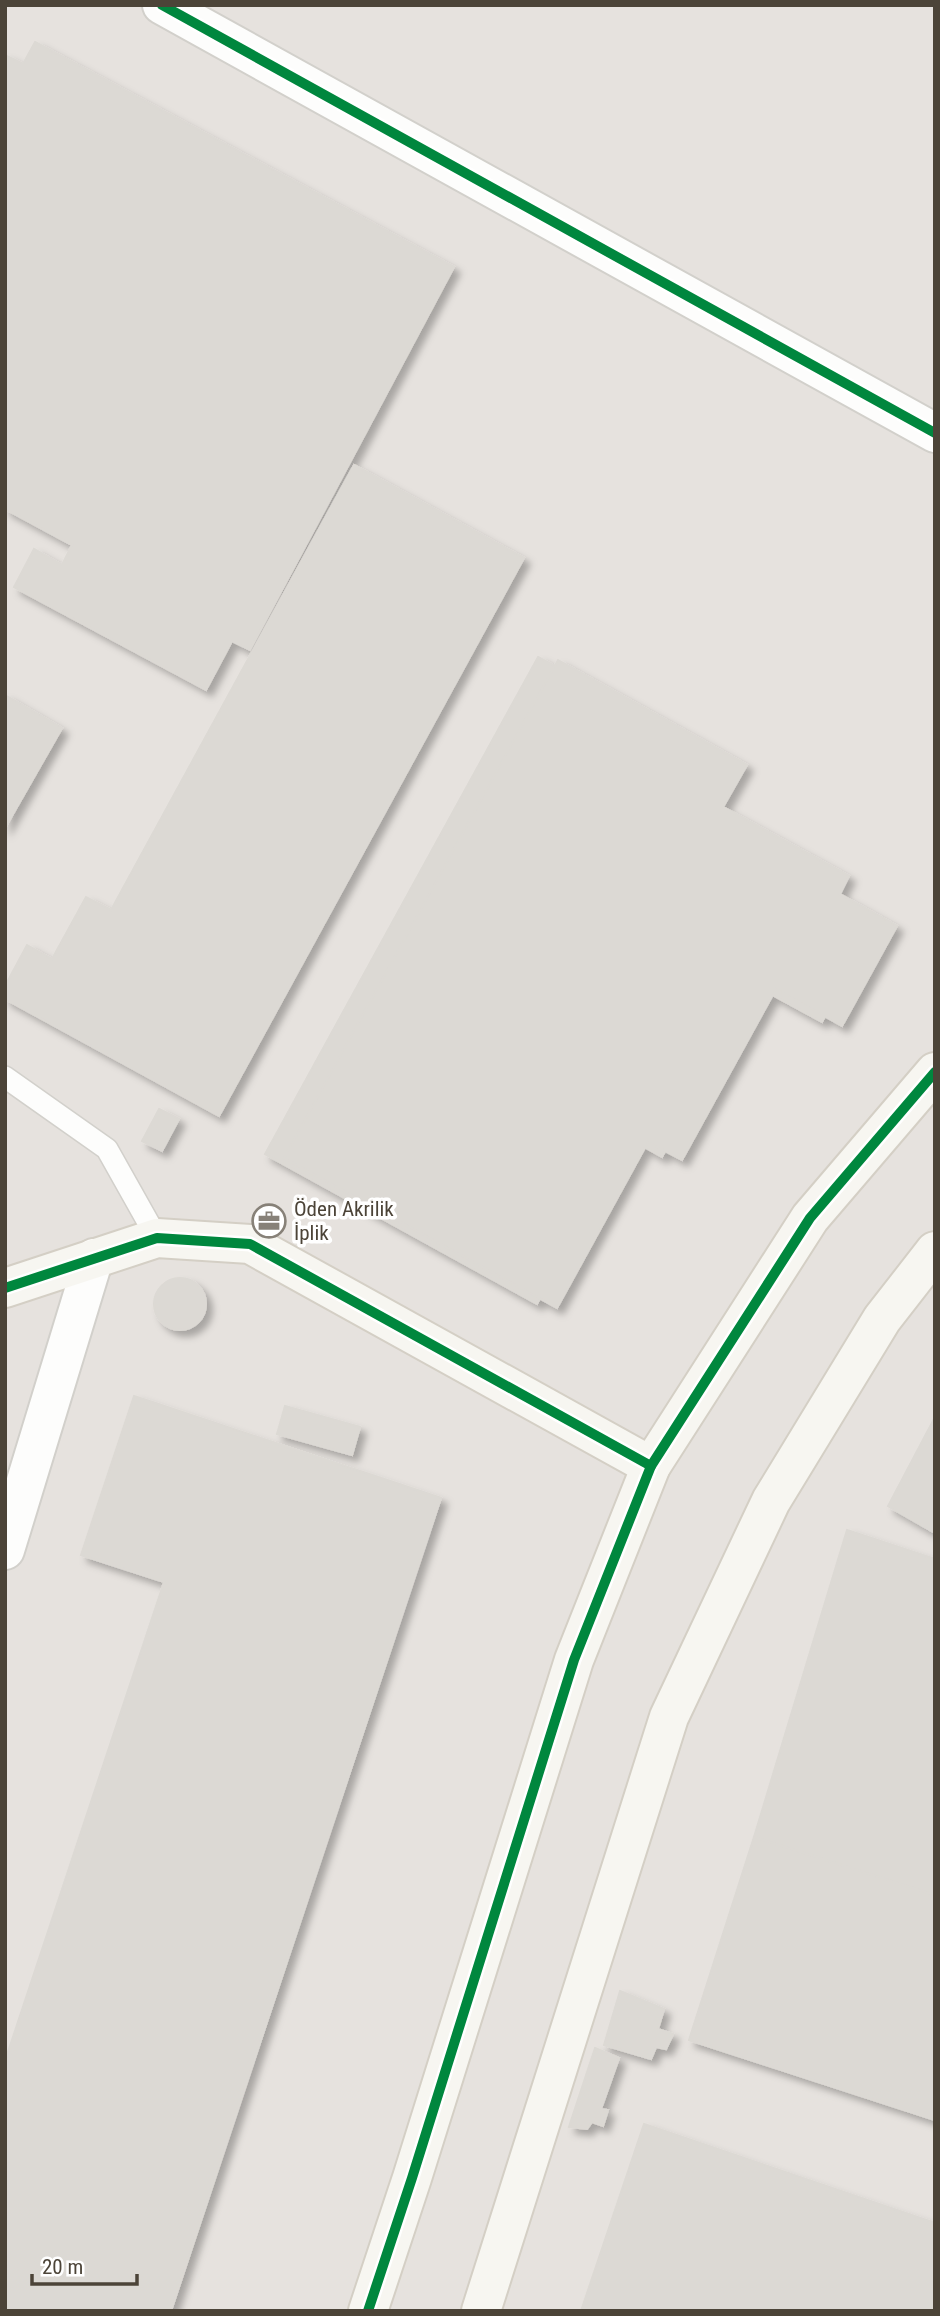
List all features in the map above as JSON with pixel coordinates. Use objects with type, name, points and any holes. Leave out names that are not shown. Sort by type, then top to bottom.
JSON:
[{"type":"street","points":[[162,5],[935,433]]},
{"type":"street","points":[[368,2311],[574,1660],[651,1466],[810,1218],[935,1072]]},
{"type":"street","points":[[5,1288],[157,1238],[250,1244],[651,1466]]},
{"type":"street","points":[[481,2311],[669,1717],[771,1501],[882,1319],[935,1251]]},
{"type":"street","points":[[5,1550],[94,1258]]},
{"type":"lane","points":[[5,1077],[107,1149],[157,1238]]},
{"type":"shaded area","points":[[5,5],[935,5],[935,2311],[5,2311]]},
{"type":"building","points":[[35,42],[454,267],[250,650],[232,641],[206,690],[14,587],[34,549],[62,565],[72,545],[5,509],[5,55],[23,64]]},
{"type":"building","points":[[354,465],[524,558],[219,1116],[5,999],[5,986],[27,945],[52,959],[86,897],[111,910]]},
{"type":"building","points":[[538,657],[727,761],[703,803],[829,873],[820,890],[877,922],[822,1022],[756,986],[662,1157],[628,1138],[537,1304],[265,1154]]},
{"type":"building","points":[[558,660],[747,765],[723,807],[849,876],[840,894],[897,926],[842,1026],[776,989],[682,1160],[648,1142],[557,1308],[284,1158]]},
{"type":"building","points":[[5,695],[62,728],[5,828]]},
{"type":"building","points":[[159,1109],[179,1119],[162,1151],[142,1141]]},
{"type":"building","points":[[180,1278],[190,1280],[198,1286],[204,1294],[204,1314],[198,1322],[190,1328],[180,1330],[170,1328],[162,1322],[156,1314],[154,1304],[156,1294],[162,1286],[170,1280]]},
{"type":"building","points":[[134,1396],[441,1498],[171,2311],[5,2311],[5,2061],[164,1582],[81,1555]]},
{"type":"building","points":[[285,1406],[360,1427],[352,1455],[277,1434]]},
{"type":"building","points":[[935,1417],[935,1533],[888,1506]]},
{"type":"building","points":[[847,1530],[935,1559],[935,1895],[754,1837]]},
{"type":"building","points":[[754,1837],[935,1895],[935,2120],[689,2040]]},
{"type":"building","points":[[620,1991],[664,2009],[658,2029],[673,2034],[666,2049],[656,2047],[651,2059],[604,2045]]},
{"type":"building","points":[[595,2048],[619,2058],[601,2109],[608,2110],[603,2126],[592,2122],[587,2129],[569,2127]]},
{"type":"building","points":[[644,2124],[935,2223],[935,2311],[581,2311]]},
{"type":"cycle path","points":[[162,5],[935,433]]},
{"type":"cycle path","points":[[368,2311],[574,1660],[651,1466],[810,1218],[935,1072]]},
{"type":"cycle path","points":[[5,1288],[157,1238],[250,1244],[651,1466]]},
{"type":"place","name":"Öden Akrilik İplik","points":[[269,1221]]}]
